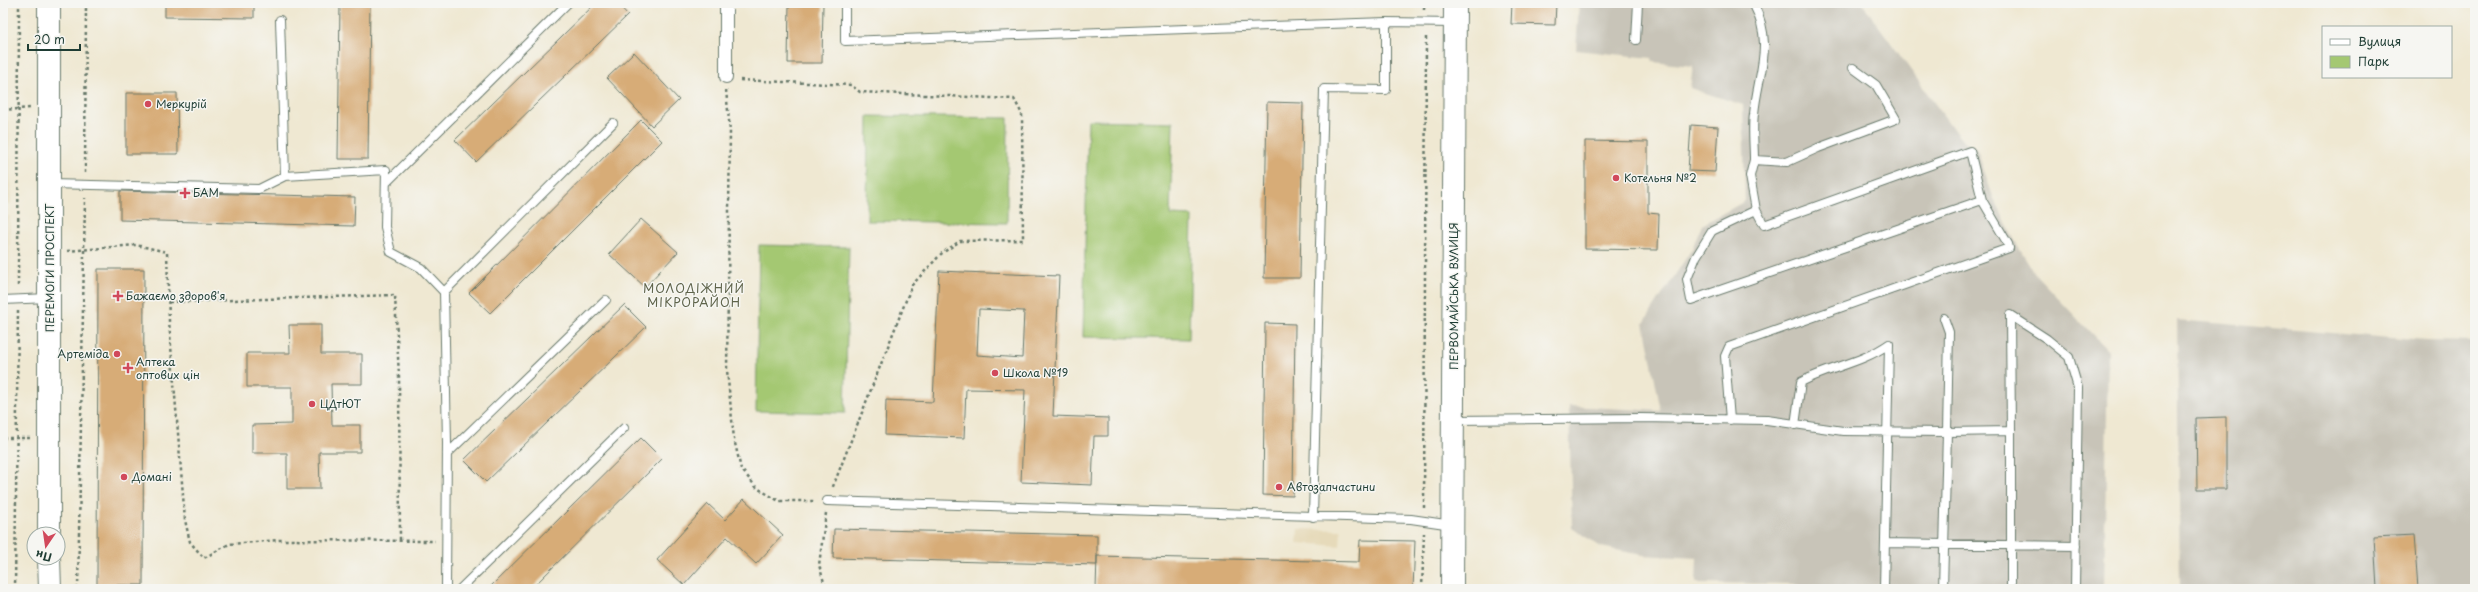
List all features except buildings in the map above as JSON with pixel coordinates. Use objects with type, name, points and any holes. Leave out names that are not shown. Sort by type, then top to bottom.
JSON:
[{"type":"main road","name":"ПЕРЕМОГИ ПРОСПЕКТ","points":[[49,3],[51,251],[49,438],[50,526]]},
{"type":"main road","name":"ПЕРВОМАЙСЬКА ВУЛИЦЯ","points":[[1452,589],[1455,13]]},
{"type":"main road","points":[[50,566],[50,589]]},
{"type":"street","points":[[726,3],[726,77]]},
{"type":"lane","points":[[386,183],[568,3]]},
{"type":"lane","points":[[845,3],[845,41],[1386,22],[1424,22],[1455,13]]},
{"type":"lane","points":[[1636,40],[1638,3]]},
{"type":"lane","points":[[1730,420],[1725,356],[1729,347],[2009,248],[1982,200],[1970,151],[1764,225],[1756,210],[1750,176],[1754,160],[1754,114],[1764,60],[1762,21],[1752,3]]},
{"type":"lane","points":[[280,20],[285,176]]},
{"type":"lane","points":[[1313,516],[1324,89],[1386,90],[1386,22]]},
{"type":"lane","points":[[1754,160],[1787,162],[1818,148],[1896,119],[1876,85],[1853,68]]},
{"type":"lane","points":[[444,292],[613,123]]},
{"type":"lane","points":[[50,184],[118,184],[259,189],[285,176],[386,170],[385,227],[391,252],[421,268],[444,292],[447,454],[446,589]]},
{"type":"lane","points":[[1756,210],[1712,231],[1696,257],[1687,279],[1691,300],[1982,200]]},
{"type":"lane","points":[[3,300],[50,297]]},
{"type":"lane","points":[[447,454],[606,300]]},
{"type":"lane","points":[[2011,589],[2010,315],[2047,339],[2070,357],[2078,388],[2075,589]]},
{"type":"lane","points":[[1943,589],[1949,332],[1944,318]]},
{"type":"lane","points":[[1795,425],[1801,382],[1822,371],[1872,356],[1889,344],[1884,589]]},
{"type":"lane","points":[[1454,420],[1767,420],[1843,432],[2011,431]]},
{"type":"lane","points":[[460,589],[624,428]]},
{"type":"lane","points":[[827,501],[1313,516],[1411,520],[1452,525]]},
{"type":"lane","points":[[1885,543],[2076,546]]},
{"type":"path","points":[[78,589],[85,249],[86,3]]},
{"type":"path","points":[[1422,589],[1424,522],[1428,42],[1424,22],[1424,3]]},
{"type":"path","points":[[826,589],[818,565],[827,501],[912,285],[941,254],[960,241],[1023,240],[1022,114],[1014,99],[860,92],[851,85],[743,81],[726,77],[726,108],[730,131],[727,370],[734,439],[741,469],[757,488],[779,501],[827,501]]},
{"type":"path","points":[[3,110],[49,107]]},
{"type":"path","points":[[51,251],[136,245],[167,252],[169,302],[185,520],[190,542],[204,558],[229,544],[280,540],[400,540],[446,543]]},
{"type":"path","points":[[169,302],[395,295],[400,377],[400,540]]},
{"type":"path","points":[[3,438],[49,438]]},
{"type":"shaded area","points":[[1579,3],[1862,3],[1959,137],[1977,150],[1993,197],[2015,241],[2036,275],[2108,351],[2104,589],[1800,589],[1800,584],[1696,583],[1697,558],[1642,555],[1601,547],[1572,528],[1569,406],[1661,411],[1644,323],[1692,249],[1702,225],[1745,201],[1743,105],[1690,88],[1693,66],[1652,62],[1651,58],[1576,50]]},
{"type":"shaded area","points":[[9,121],[11,204],[3,204],[3,122]]},
{"type":"shaded area","points":[[10,216],[10,294],[3,294],[3,217]]},
{"type":"shaded area","points":[[2177,320],[2427,341],[2475,342],[2475,589],[2180,589]]},
{"type":"shaded area","points":[[1298,529],[1341,530],[1340,546],[1297,543]]},
{"type":"green space","points":[[868,116],[1008,118],[1007,223],[867,221]]},
{"type":"green space","points":[[1088,120],[1173,122],[1170,215],[1192,216],[1189,339],[1083,337]]},
{"type":"green space","points":[[759,245],[849,247],[845,413],[756,411]]},
{"type":"place","name":"Меркурій","points":[[148,104]]},
{"type":"place","name":"Котельня №2","points":[[1616,178]]},
{"type":"place","name":"БАМ","points":[[185,193]]},
{"type":"place","name":"Бажаємо здоров'я","points":[[118,296]]},
{"type":"place","name":"Артеміда","points":[[117,354]]},
{"type":"place","name":"Аптека оптових цін","points":[[128,368]]},
{"type":"place","name":"Школа №19","points":[[995,373]]},
{"type":"place","name":"ЦДтЮТ","points":[[312,404]]},
{"type":"place","name":"Домані","points":[[124,477]]},
{"type":"place","name":"Автозапчастини","points":[[1279,487]]},
{"type":"district","name":"МОЛОДІЖНИЙ МІКРОРАЙОН","points":[[694,296]]}]
